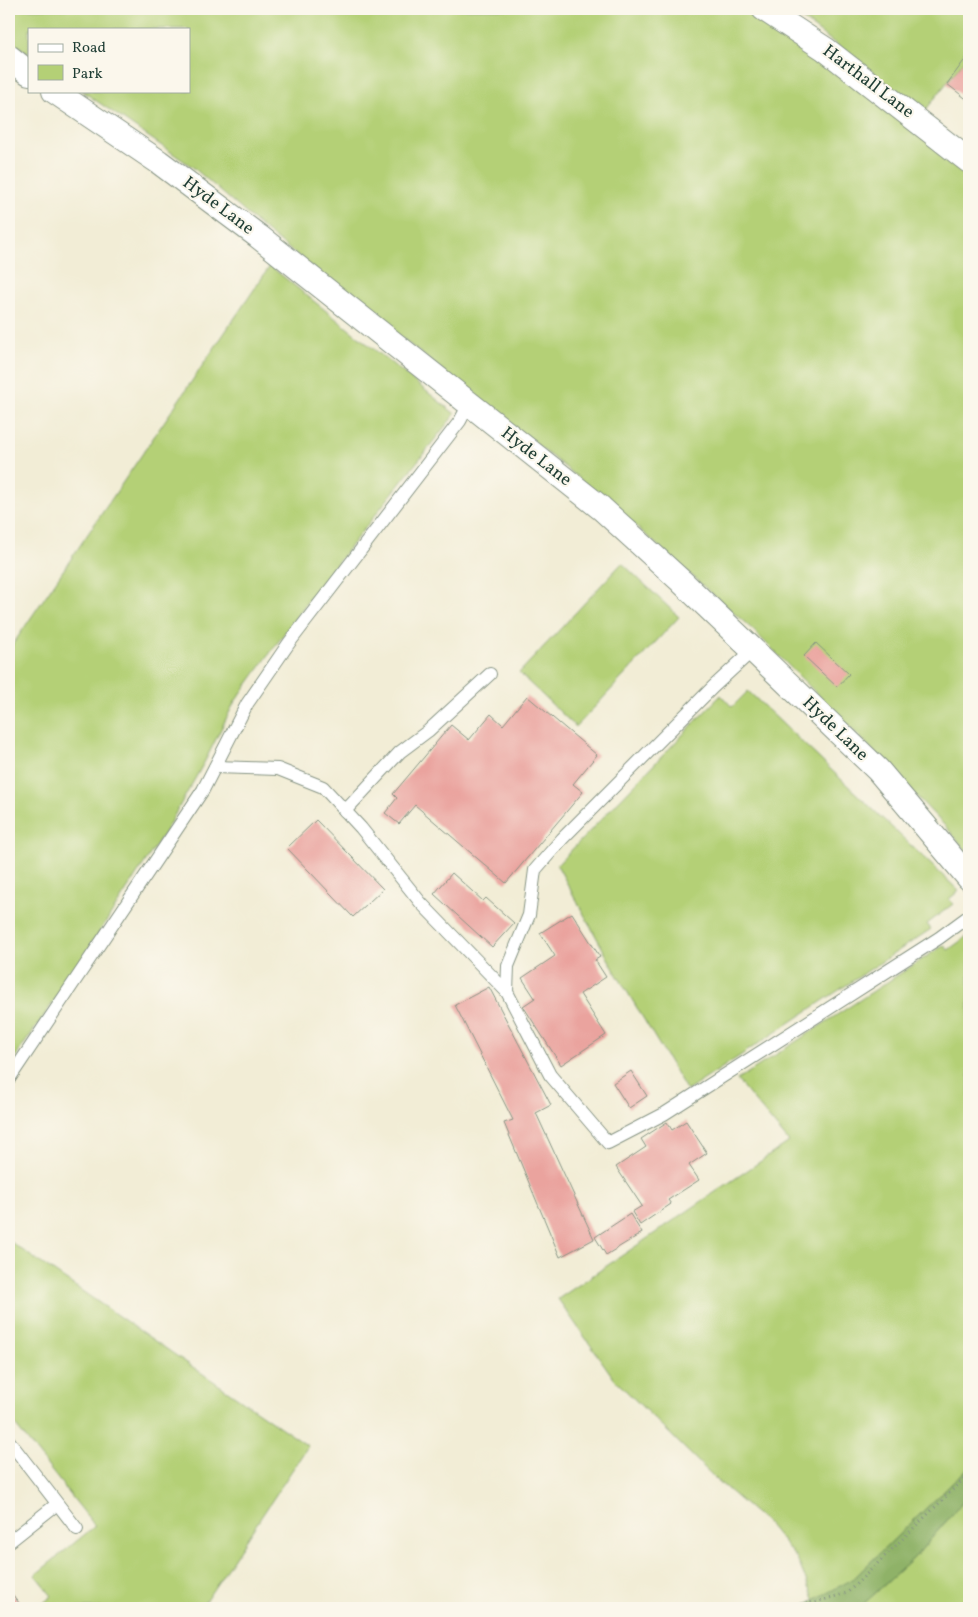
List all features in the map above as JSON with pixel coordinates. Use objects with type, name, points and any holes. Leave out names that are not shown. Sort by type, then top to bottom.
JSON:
[{"type":"street","name":"Harthall Lane","points":[[764,9],[825,49],[969,161]]},
{"type":"street","points":[[9,58],[28,72]]},
{"type":"street","name":"Hyde Lane","points":[[55,92],[159,162],[258,236],[601,508],[878,770],[969,878]]},
{"type":"lane","points":[[9,1079],[203,790],[248,704],[289,643],[460,421],[469,404]]},
{"type":"lane","points":[[507,992],[508,966],[530,915],[535,870],[590,811],[713,687],[753,650]]},
{"type":"lane","points":[[345,811],[400,752],[428,731],[490,674]]},
{"type":"lane","points":[[215,767],[278,770],[324,787],[421,903],[507,992],[550,1075],[608,1143],[664,1114],[939,938],[969,916]]},
{"type":"lane","points":[[9,1441],[77,1529]]},
{"type":"lane","points":[[9,1542],[57,1504]]},
{"type":"path","points":[[771,1608],[816,1602],[847,1593],[969,1474]]},
{"type":"green space","points":[[9,9],[740,9],[794,38],[969,173],[969,854],[947,828],[857,734],[752,629],[604,498],[270,234],[194,168],[83,92],[190,92],[190,28],[28,28],[28,53],[9,39]]},
{"type":"green space","points":[[789,9],[969,9],[969,54],[925,111]]},
{"type":"green space","points":[[270,266],[455,414],[315,591],[234,703],[205,761],[166,830],[57,997],[9,1066],[9,650]]},
{"type":"green space","points":[[622,563],[679,617],[576,727],[519,673]]},
{"type":"green space","points":[[748,691],[959,891],[949,899],[953,904],[927,924],[931,929],[687,1091],[616,973],[557,865],[721,695],[732,707]]},
{"type":"green space","points":[[969,935],[969,1467],[853,1579],[815,1601],[797,1559],[770,1526],[718,1481],[615,1380],[558,1299],[789,1142],[737,1080],[944,945],[948,950]]},
{"type":"green space","points":[[9,1241],[308,1446],[201,1608],[37,1608],[52,1596],[35,1575],[95,1526],[9,1417]]},
{"type":"green space","points":[[969,1467],[969,1495],[915,1557],[859,1608],[799,1608],[853,1579]]},
{"type":"green space","points":[[969,1495],[969,1608],[859,1608],[915,1557]]},
{"type":"building","points":[[969,54],[969,101],[947,84]]},
{"type":"building","points":[[816,643],[849,674],[837,687],[804,656]]},
{"type":"building","points":[[527,696],[597,755],[573,784],[583,792],[506,883],[415,805],[399,824],[385,813],[397,798],[393,794],[451,725],[469,740],[491,714],[503,725]]},
{"type":"building","points":[[316,820],[383,889],[353,917],[287,848]]},
{"type":"building","points":[[452,873],[483,901],[486,898],[514,923],[492,947],[434,894]]},
{"type":"building","points":[[572,913],[600,957],[595,960],[606,977],[580,994],[606,1035],[561,1065],[523,1006],[535,998],[522,978],[555,956],[540,933]]},
{"type":"building","points":[[489,987],[551,1105],[536,1113],[594,1239],[560,1257],[504,1123],[513,1120],[455,1005]]},
{"type":"building","points":[[631,1071],[647,1096],[629,1108],[613,1083]]},
{"type":"building","points":[[686,1121],[707,1153],[689,1165],[699,1180],[668,1200],[671,1204],[640,1225],[632,1212],[642,1206],[616,1167],[646,1147],[641,1139],[667,1122],[672,1130]]},
{"type":"building","points":[[630,1214],[642,1233],[606,1255],[595,1237]]},
{"type":"building","points":[[9,1590],[23,1608],[9,1608]]}]
